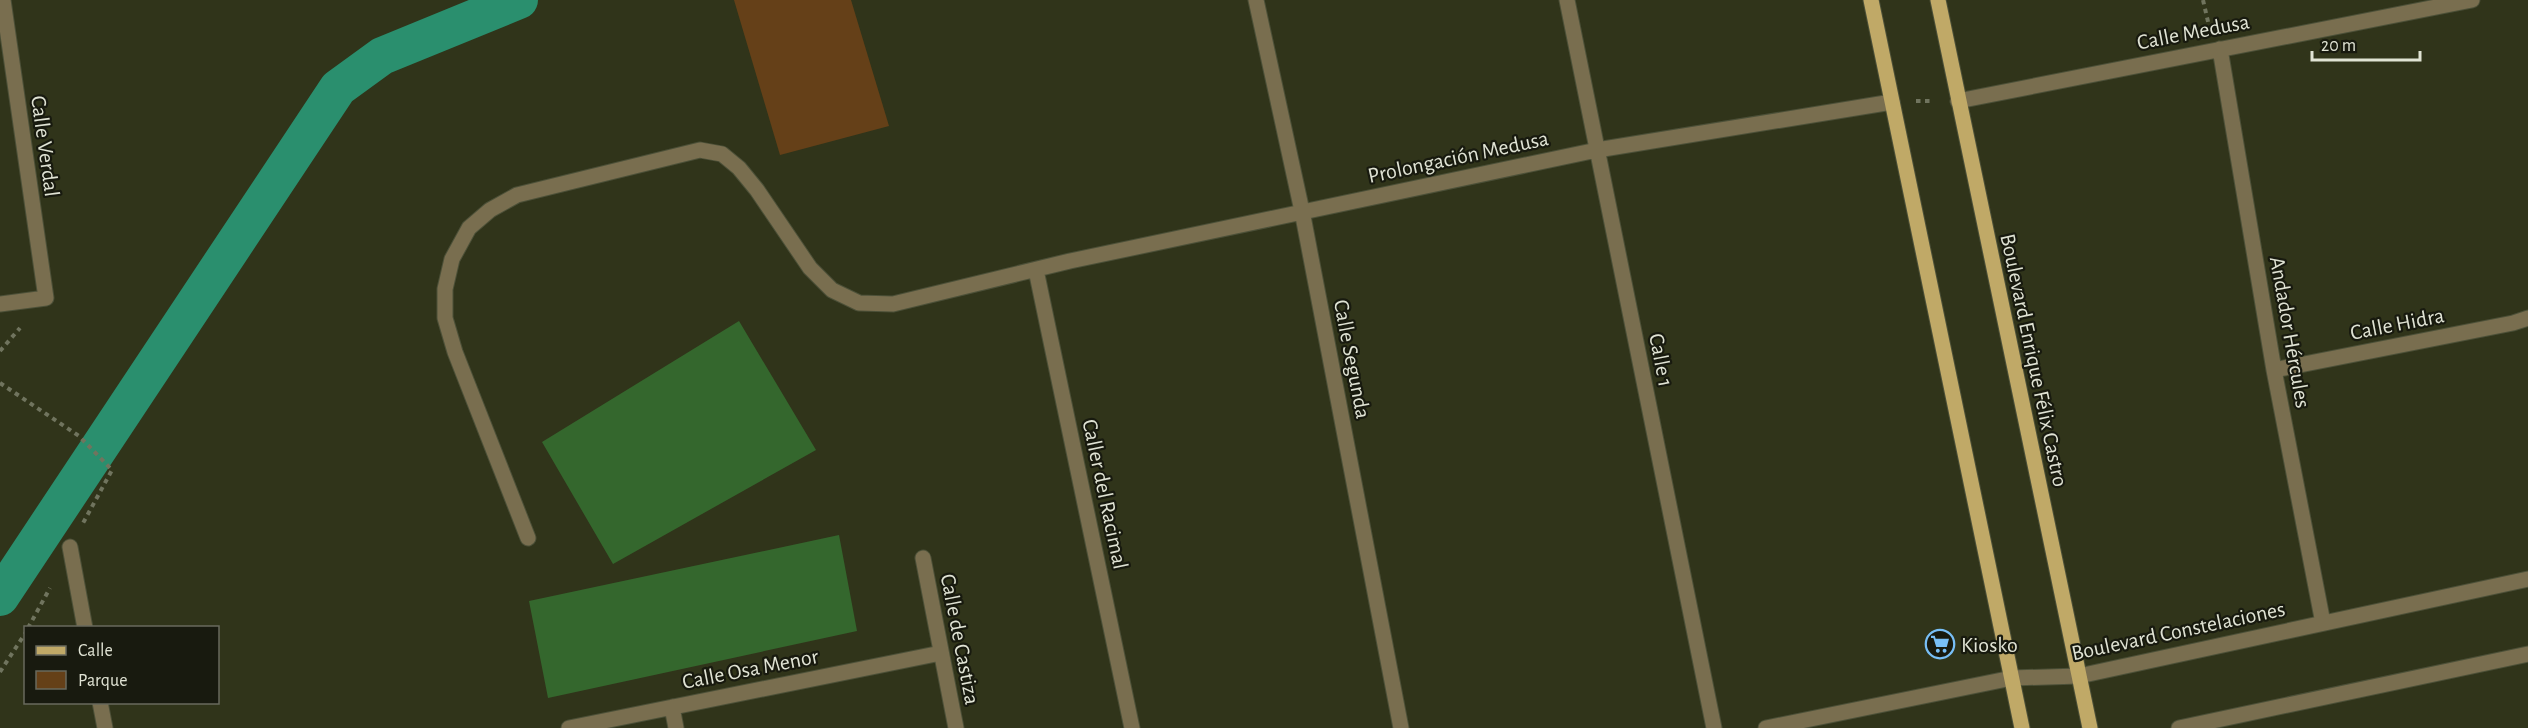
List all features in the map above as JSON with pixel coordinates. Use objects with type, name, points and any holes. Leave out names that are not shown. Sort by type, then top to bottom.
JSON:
[{"type":"main road","points":[[1871,0],[2022,728]]},
{"type":"main road","name":"Boulevard Enrique Félix Castro","points":[[1938,0],[2090,728]]},
{"type":"street","name":"Calle Verdal","points":[[0,304],[46,298],[3,0]]},
{"type":"street","name":"Calle Segunda","points":[[1256,0],[1302,211],[1401,728]]},
{"type":"street","name":"Calle 1","points":[[1567,0],[1714,728]]},
{"type":"street","name":"Calle Medusa","points":[[1958,101],[2472,0]]},
{"type":"street","name":"Andador Hércules","points":[[2220,49],[2274,370],[2323,623]]},
{"type":"street","name":"Prolongación Medusa","points":[[528,538],[455,352],[446,318],[445,289],[452,260],[469,228],[490,210],[517,195],[700,150],[722,154],[739,168],[757,190],[810,268],[832,290],[859,303],[893,304],[1302,211],[1597,150],[1892,102]]},
{"type":"street","name":"Caller del Racimal","points":[[1036,270],[1132,728]]},
{"type":"street","name":"Calle Hidra","points":[[2274,370],[2513,323],[2528,318]]},
{"type":"street","points":[[70,547],[85,626]]},
{"type":"street","name":"Calle de Castiza","points":[[923,558],[956,728]]},
{"type":"street","name":"Boulevard Constelaciones","points":[[1766,728],[2012,678],[2079,676],[2528,579]]},
{"type":"street","name":"Calle Osa Menor","points":[[568,728],[941,653]]},
{"type":"street","points":[[2178,728],[2528,654]]},
{"type":"street","points":[[100,704],[105,728]]},
{"type":"street","points":[[672,707],[676,728]]},
{"type":"path","points":[[1892,102],[1958,101]]},
{"type":"path","points":[[0,383],[79,436],[112,470],[70,547]]},
{"type":"path","points":[[0,672],[24,635]]},
{"type":"green space","points":[[734,0],[851,0],[889,126],[780,155]]},
{"type":"building","points":[[739,321],[816,450],[613,564],[542,442]]},
{"type":"building","points":[[839,535],[857,631],[548,698],[529,601]]},
{"type":"waterway","points":[[0,597],[338,88],[382,56],[519,0]]},
{"type":"place","name":"Kiosko","points":[[1940,644]]}]
